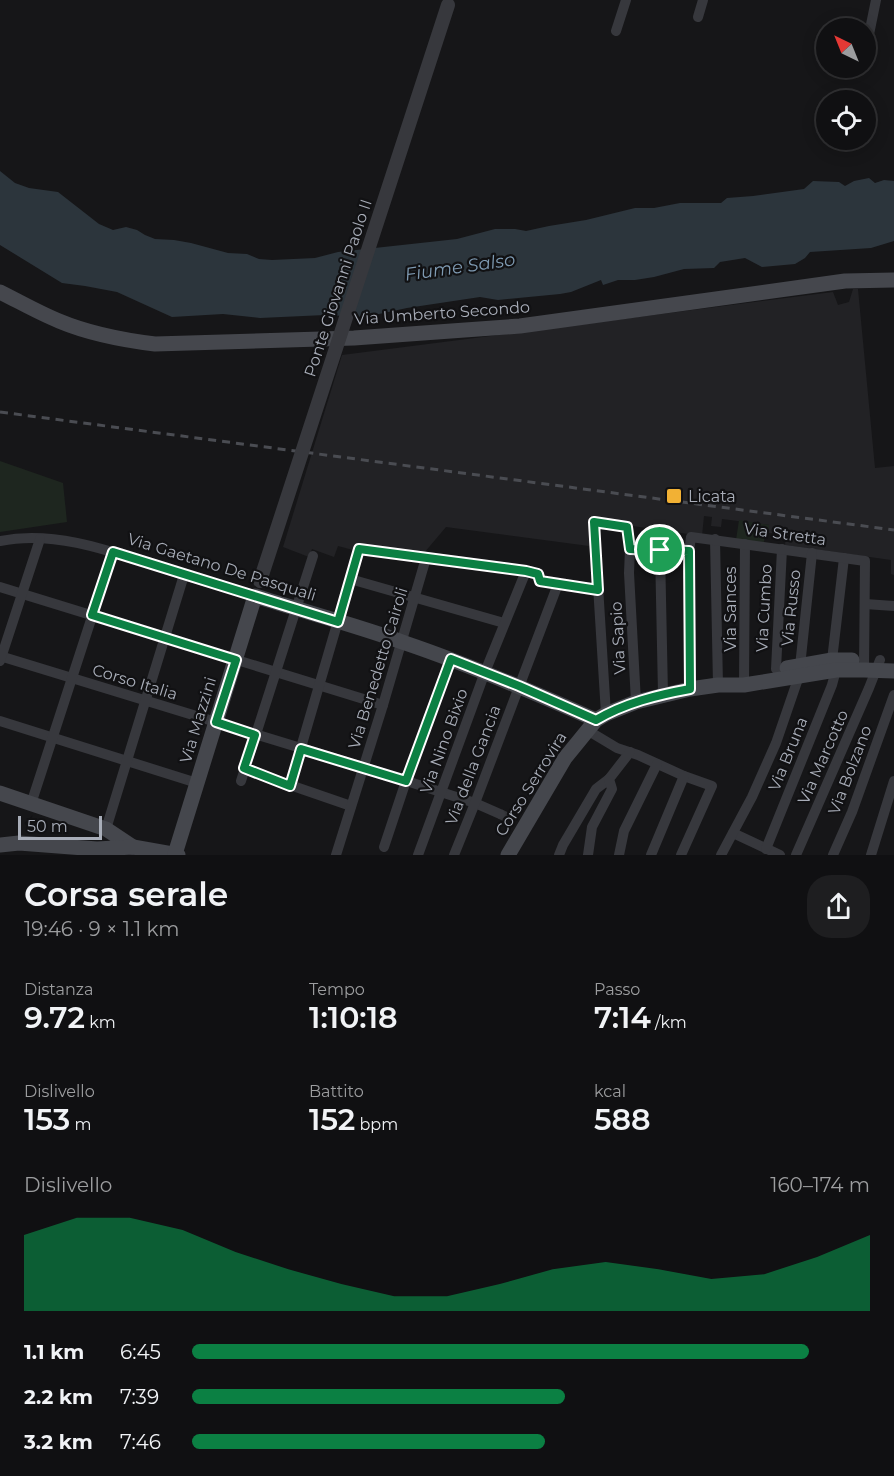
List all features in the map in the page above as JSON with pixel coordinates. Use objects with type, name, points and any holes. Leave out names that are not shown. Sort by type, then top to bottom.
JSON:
[{"type":"main road","name":"Via Umberto Secondo","points":[[0,292],[58,321],[87,332],[155,344],[354,338],[520,326],[844,281],[894,280]]},
{"type":"main road","name":"Via Gaetano De Pasquali","points":[[255,596],[451,659],[519,686],[596,721]]},
{"type":"main road","name":"Via Mazzini","points":[[177,855],[255,596]]},
{"type":"main road","points":[[596,721],[636,702],[690,689],[834,665],[875,664],[894,671]]},
{"type":"main road","points":[[744,680],[776,669],[799,671]]},
{"type":"main road","name":"Corso Serrovira","points":[[508,855],[520,824],[565,759],[596,721]]},
{"type":"main road","points":[[0,793],[106,829],[132,851]]},
{"type":"main road","points":[[0,845],[19,843],[59,850],[132,851],[177,855]]},
{"type":"street","points":[[616,31],[626,0]]},
{"type":"street","points":[[698,17],[703,0]]},
{"type":"street","points":[[872,18],[876,0]]},
{"type":"street","name":"Ponte Giovanni Paolo II","points":[[260,581],[448,5]]},
{"type":"street","points":[[681,855],[712,786],[684,777],[617,748],[596,721],[598,590],[594,522],[627,527],[630,549],[689,551],[690,689]]},
{"type":"street","name":"Via Stretta","points":[[689,551],[691,537],[865,561],[865,604]]},
{"type":"street","name":"Via Gaetano De Pasquali","points":[[0,541],[10,539],[61,540],[113,552],[255,596]]},
{"type":"street","points":[[1,658],[40,539]]},
{"type":"street","points":[[715,539],[718,685]]},
{"type":"street","name":"Via Sances","points":[[744,680],[745,544]]},
{"type":"street","points":[[290,786],[359,549],[526,571],[538,574],[540,581],[598,590]]},
{"type":"street","name":"Via Sapio","points":[[630,549],[636,702]]},
{"type":"street","name":"Via Cumbo","points":[[776,669],[782,549]]},
{"type":"street","points":[[660,550],[663,694]]},
{"type":"street","points":[[31,804],[113,552]]},
{"type":"street","name":"Via Russo","points":[[721,855],[752,798],[776,743],[799,671],[812,553]]},
{"type":"street","points":[[241,781],[313,556]]},
{"type":"street","name":"Via Benedetto Cairoli","points":[[337,855],[426,558]]},
{"type":"street","name":"Via Bruna","points":[[766,849],[832,685],[844,558]]},
{"type":"street","name":"Via Nino Bixio","points":[[418,855],[485,672],[526,571]]},
{"type":"street","points":[[106,829],[184,575]]},
{"type":"street","points":[[350,579],[504,623]]},
{"type":"street","name":"Via della Gancia","points":[[454,855],[558,584]]},
{"type":"street","points":[[0,587],[383,705]]},
{"type":"street","points":[[875,664],[865,604],[894,606]]},
{"type":"street","name":"Corso Italia","points":[[1,658],[363,767],[475,803],[500,814]]},
{"type":"street","points":[[384,847],[451,659]]},
{"type":"street","name":"Via Marcotto","points":[[796,855],[869,688],[875,664]]},
{"type":"street","name":"Via Bolzano","points":[[833,855],[852,812],[894,695]]},
{"type":"street","points":[[0,721],[197,783]]},
{"type":"street","points":[[559,855],[596,789],[609,779],[630,752]]},
{"type":"street","points":[[619,855],[624,831],[657,764]]},
{"type":"street","points":[[244,768],[351,806]]},
{"type":"street","points":[[651,855],[684,777]]},
{"type":"street","points":[[588,855],[592,827],[612,789],[609,779]]},
{"type":"street","points":[[871,855],[894,781]]},
{"type":"street","points":[[733,833],[780,855]]},
{"type":"shaded area","points":[[853,289],[858,289],[875,468],[894,466],[894,575],[891,574],[891,560],[785,545],[786,535],[769,533],[769,525],[722,519],[721,527],[711,526],[712,517],[704,516],[702,536],[591,520],[589,546],[446,527],[424,553],[355,544],[353,550],[338,546],[334,557],[312,549],[309,557],[283,547],[342,355],[833,292],[838,305],[849,302]]},
{"type":"shaded area","points":[[0,461],[63,483],[67,522],[0,532]]},
{"type":"shaded area","points":[[739,520],[769,525],[769,533],[765,533],[764,542],[736,540]]},
{"type":"water","name":"Fiume Salso","points":[[0,171],[15,183],[29,188],[58,192],[99,224],[113,230],[126,227],[155,239],[191,243],[228,253],[247,254],[259,259],[315,258],[338,252],[457,239],[495,229],[526,231],[635,208],[654,208],[680,203],[721,203],[727,198],[804,189],[813,181],[839,182],[845,186],[854,181],[869,178],[875,183],[884,180],[894,181],[894,241],[871,248],[810,252],[795,264],[762,267],[745,258],[720,262],[714,268],[684,269],[654,277],[618,280],[603,285],[601,280],[560,294],[498,300],[480,297],[365,317],[325,315],[260,318],[223,314],[172,317],[117,292],[62,283],[0,245]]},
{"type":"tunnel","points":[[500,814],[515,821]]},
{"type":"railway","points":[[0,412],[894,530]]},
{"type":"place","name":"Licata","points":[[674,496]]},
{"type":"route","points":[[594,522],[627,527],[630,549],[660,550],[689,551],[690,689],[636,702],[596,720],[451,659],[406,781],[301,749],[290,786],[244,768],[255,735],[216,722],[236,660],[92,615],[113,552],[338,622],[359,549],[526,571],[538,574],[540,581],[598,590],[594,522]]}]
